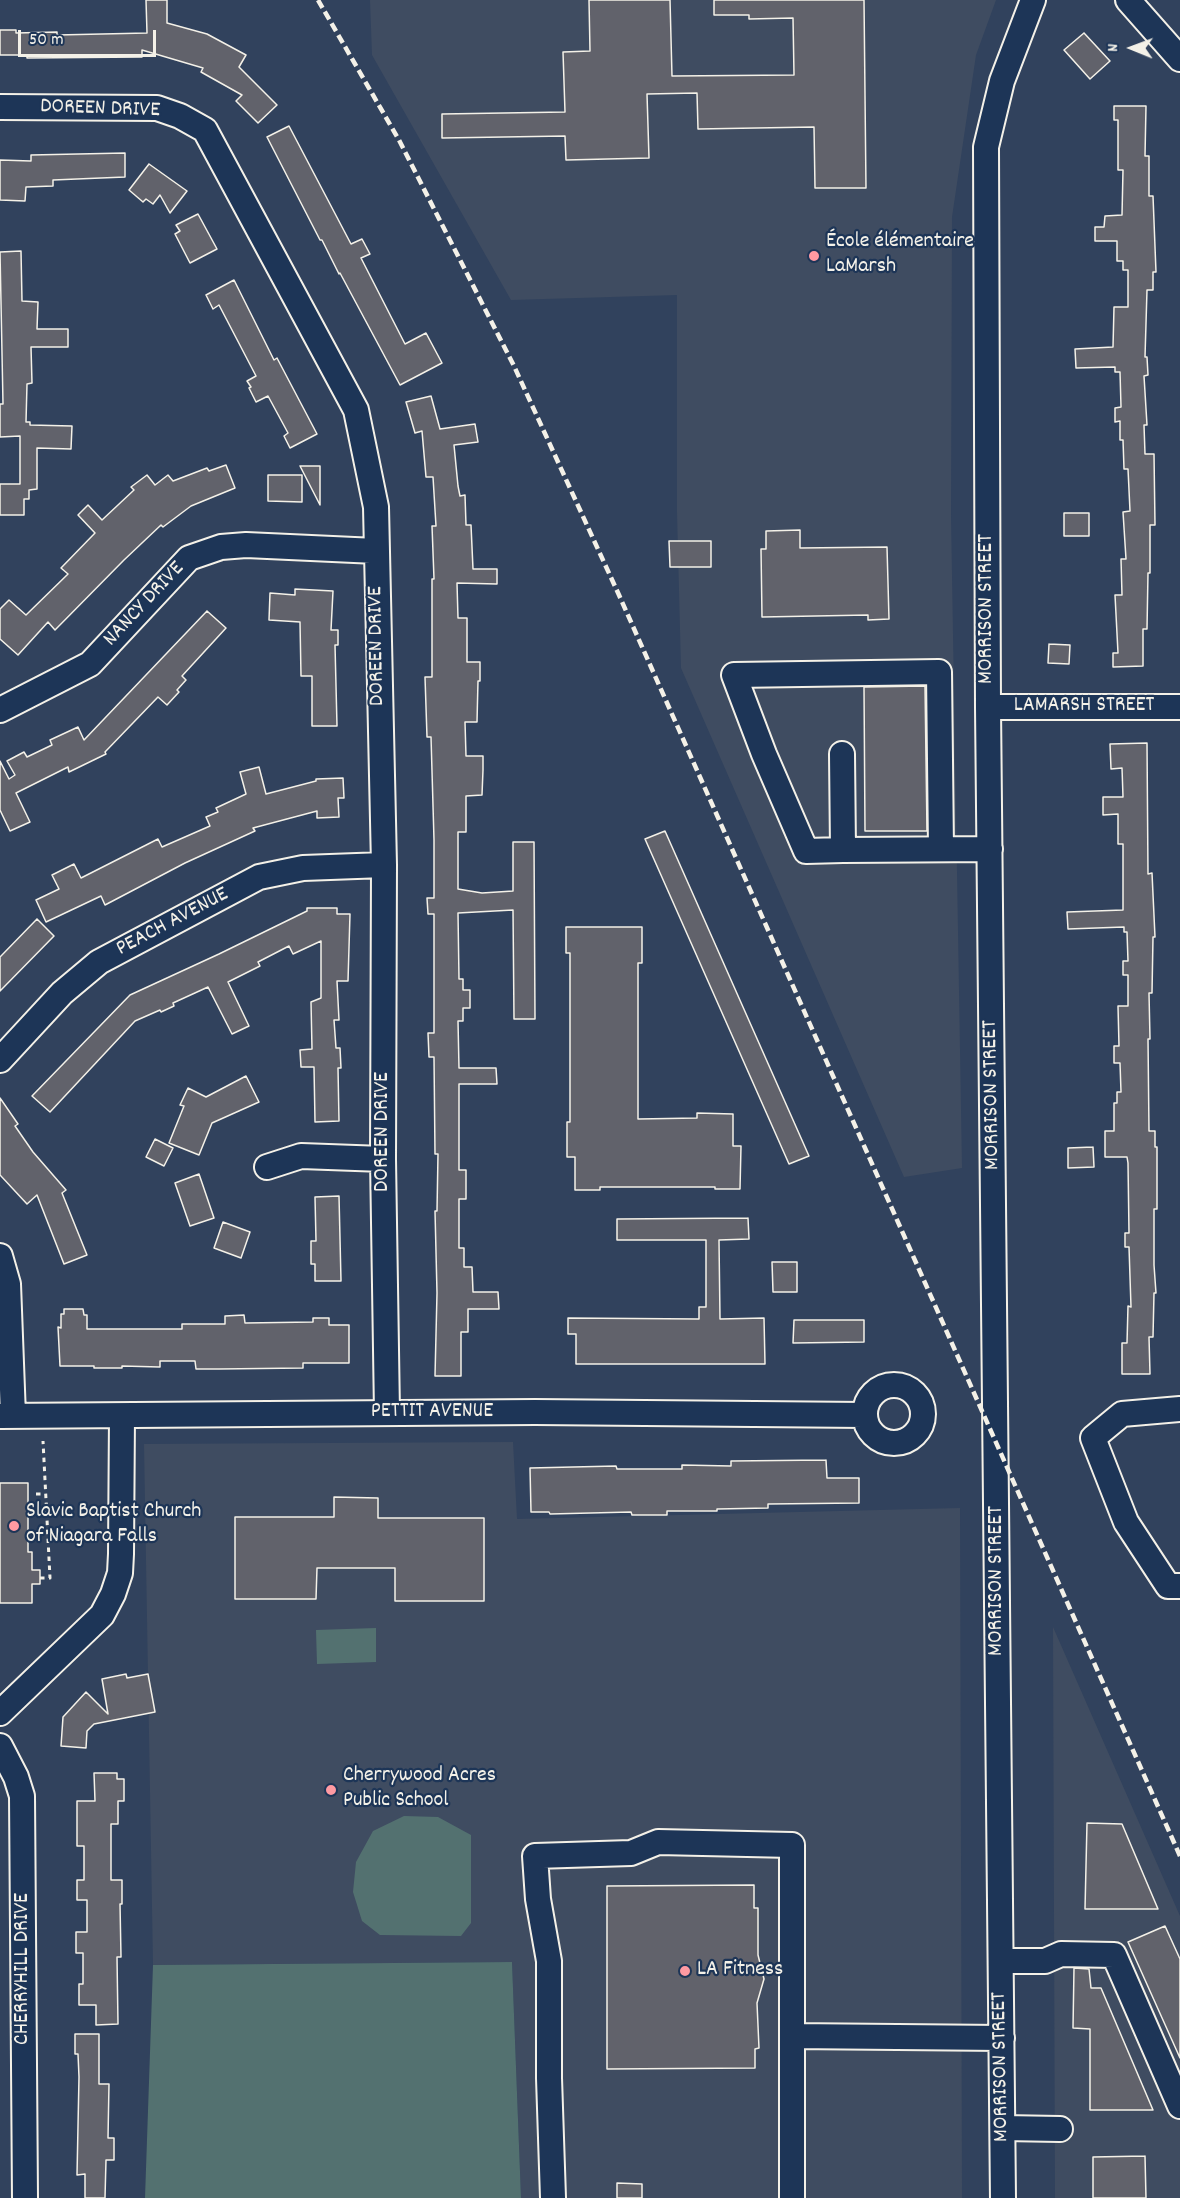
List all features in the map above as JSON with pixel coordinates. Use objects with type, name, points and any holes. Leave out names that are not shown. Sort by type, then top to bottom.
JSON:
[{"type":"street","name":"MORRISON STREET","points":[[1003,2198],[988,707],[986,147],[1002,81],[1033,0]]},
{"type":"street","points":[[1128,0],[1180,59]]},
{"type":"street","name":"DOREEN DRIVE","points":[[0,107],[157,108],[180,116],[205,130],[356,410],[376,507],[384,866],[383,1159],[387,1413]]},
{"type":"street","name":"NANCY DRIVE","points":[[0,710],[90,664],[189,558],[221,547],[246,545],[376,551]]},
{"type":"street","points":[[941,849],[939,672],[734,675],[764,754],[806,851],[990,849]]},
{"type":"street","name":"LAMARSH STREET","points":[[988,707],[1180,707]]},
{"type":"street","points":[[842,754],[843,850]]},
{"type":"street","name":"PEACH AVENUE","points":[[0,1060],[62,993],[99,962],[259,877],[303,868],[384,866]]},
{"type":"street","points":[[267,1167],[301,1156],[383,1159]]},
{"type":"street","points":[[0,1256],[8,1284],[7,1416]]},
{"type":"street","points":[[1180,1409],[1122,1414],[1093,1438],[1125,1522],[1168,1586],[1180,1586]]},
{"type":"street","name":"PETTIT AVENUE","points":[[7,1416],[535,1412],[864,1415]]},
{"type":"street","points":[[0,1713],[102,1615],[113,1594],[120,1573],[121,1554],[122,1416]]},
{"type":"street","name":"CHERRYHILL DRIVE","points":[[0,1746],[16,1777],[22,1796],[25,2198]]},
{"type":"street","points":[[553,2198],[549,2078],[549,1961],[538,1899],[536,1856],[631,1853],[658,1842],[792,1845],[792,2198]]},
{"type":"street","points":[[1001,1961],[1045,1961],[1061,1954],[1114,1955],[1180,2106]]},
{"type":"street","points":[[792,2036],[1002,2038]]},
{"type":"street","points":[[1003,2128],[1060,2128]]},
{"type":"path","points":[[40,1578],[50,1578],[43,1441]]},
{"type":"path","points":[[36,1494],[45,1494]]},
{"type":"shaded area","points":[[370,0],[996,0],[976,55],[952,217],[951,516],[962,1168],[904,1177],[681,668],[677,512],[677,295],[511,300],[372,55]]},
{"type":"shaded area","points":[[513,1442],[517,1519],[960,1508],[962,2198],[521,2198],[512,1962],[153,1965],[144,1444]]},
{"type":"shaded area","points":[[1053,1627],[1180,1916],[1180,2198],[1055,2198]]},
{"type":"green space","points":[[376,1628],[376,1662],[317,1664],[316,1630]]},
{"type":"green space","points":[[404,1816],[438,1817],[471,1835],[471,1923],[461,1936],[380,1935],[362,1921],[353,1892],[356,1862],[373,1831]]},
{"type":"green space","points":[[512,1962],[521,2198],[145,2198],[153,1965]]},
{"type":"building","points":[[146,0],[167,0],[167,23],[207,34],[246,55],[239,67],[277,105],[258,123],[236,101],[242,95],[201,72],[203,68],[142,50],[142,57],[27,58],[27,55],[0,55],[0,30],[16,30],[16,33],[57,32],[57,35],[147,33]]},
{"type":"building","points":[[589,0],[670,0],[672,76],[794,75],[793,18],[749,19],[749,15],[714,15],[714,0],[864,0],[866,188],[815,188],[814,127],[698,129],[697,93],[647,94],[649,158],[566,160],[565,136],[442,138],[442,114],[565,112],[563,52],[590,51]]},
{"type":"building","points":[[1084,33],[1110,61],[1090,79],[1064,50]]},
{"type":"building","points":[[1114,106],[1146,106],[1145,156],[1149,156],[1149,196],[1153,196],[1156,272],[1153,272],[1153,290],[1147,290],[1145,357],[1147,357],[1148,375],[1144,376],[1147,425],[1144,425],[1145,454],[1154,454],[1155,525],[1150,525],[1150,573],[1148,573],[1147,629],[1143,629],[1143,666],[1113,667],[1113,653],[1118,653],[1115,595],[1122,595],[1121,559],[1126,559],[1123,512],[1130,511],[1128,469],[1124,469],[1120,421],[1115,422],[1115,408],[1121,407],[1120,372],[1115,372],[1115,367],[1076,368],[1075,349],[1113,347],[1114,307],[1128,307],[1128,270],[1123,270],[1123,261],[1117,261],[1117,241],[1095,241],[1095,227],[1104,227],[1105,216],[1122,215],[1123,170],[1118,170],[1118,120],[1114,120]]},
{"type":"building","points":[[289,126],[351,244],[362,239],[370,254],[361,258],[405,344],[426,333],[442,363],[400,385],[320,240],[267,137]]},
{"type":"building","points":[[125,153],[125,177],[53,180],[53,186],[26,187],[25,201],[0,200],[0,160],[31,161],[31,155]]},
{"type":"building","points":[[149,164],[187,191],[170,213],[160,195],[153,204],[146,199],[143,202],[129,190]]},
{"type":"building","points":[[198,214],[217,249],[190,263],[175,234],[180,231],[176,225]]},
{"type":"building","points":[[21,251],[22,301],[38,302],[37,329],[68,329],[68,347],[31,347],[32,383],[27,384],[26,422],[30,422],[30,425],[72,426],[71,449],[37,448],[37,489],[29,490],[29,499],[24,499],[24,515],[0,515],[0,484],[20,484],[20,436],[0,437],[0,404],[3,404],[0,252]]},
{"type":"building","points":[[234,280],[274,360],[277,358],[317,434],[290,448],[284,436],[288,433],[268,396],[256,402],[247,381],[256,376],[219,305],[213,309],[206,295]]},
{"type":"building","points":[[431,396],[440,429],[475,424],[478,442],[454,445],[458,486],[460,496],[465,495],[466,525],[471,525],[473,569],[497,569],[497,584],[457,583],[458,618],[467,618],[467,662],[480,662],[477,722],[465,722],[466,756],[483,756],[482,795],[466,796],[466,832],[458,832],[458,889],[482,893],[513,891],[513,842],[534,842],[535,1019],[514,1019],[513,910],[458,913],[459,979],[463,979],[463,990],[470,990],[470,1008],[463,1008],[463,1021],[458,1021],[459,1068],[496,1068],[497,1084],[459,1084],[459,1170],[466,1170],[466,1199],[459,1199],[459,1248],[464,1248],[464,1267],[472,1267],[473,1292],[498,1292],[499,1309],[468,1309],[468,1332],[461,1332],[461,1376],[435,1376],[437,1293],[435,1211],[437,1211],[438,1154],[435,1154],[434,1057],[429,1057],[428,1033],[434,1033],[434,914],[428,914],[427,898],[434,898],[434,840],[431,737],[427,737],[425,677],[432,677],[432,579],[434,579],[432,526],[436,526],[433,477],[426,477],[422,431],[415,433],[406,402]]},
{"type":"building","points":[[226,465],[235,488],[191,506],[163,527],[161,525],[55,630],[48,622],[18,655],[0,639],[0,609],[9,600],[26,615],[68,574],[61,568],[95,533],[78,515],[88,505],[102,520],[134,490],[131,487],[147,475],[155,485],[168,475],[173,481],[207,468],[209,471]]},
{"type":"building","points":[[300,466],[320,466],[320,505]]},
{"type":"building","points":[[268,475],[302,475],[302,502],[268,501]]},
{"type":"building","points":[[1064,513],[1089,513],[1089,536],[1064,536]]},
{"type":"building","points":[[800,530],[800,548],[887,547],[889,619],[868,620],[868,615],[762,617],[761,549],[766,549],[766,531]]},
{"type":"building","points":[[669,541],[711,541],[711,567],[670,567]]},
{"type":"building","points":[[295,589],[333,591],[331,630],[338,630],[338,645],[335,645],[337,726],[312,726],[312,676],[301,676],[300,622],[269,620],[270,593],[295,595]]},
{"type":"building","points":[[207,611],[226,628],[182,676],[186,680],[177,690],[179,692],[167,705],[158,697],[105,752],[106,754],[69,772],[68,767],[16,793],[30,822],[10,831],[0,810],[0,761],[9,779],[15,775],[7,761],[24,752],[27,757],[52,745],[50,740],[78,727],[84,740]]},
{"type":"building","points":[[1049,644],[1070,645],[1069,664],[1048,663]]},
{"type":"building","points":[[925,686],[927,831],[865,831],[864,687]]},
{"type":"building","points":[[1147,743],[1148,874],[1152,873],[1155,937],[1153,937],[1152,993],[1149,993],[1150,1039],[1148,1039],[1149,1131],[1155,1131],[1155,1147],[1157,1147],[1157,1209],[1154,1209],[1156,1293],[1154,1293],[1153,1337],[1149,1337],[1150,1374],[1122,1374],[1122,1343],[1127,1343],[1128,1306],[1131,1307],[1129,1247],[1125,1247],[1125,1233],[1129,1233],[1128,1163],[1127,1157],[1105,1157],[1105,1131],[1114,1131],[1114,1103],[1117,1103],[1117,1092],[1121,1092],[1120,1063],[1114,1063],[1114,1046],[1119,1046],[1118,1006],[1128,1006],[1128,975],[1123,975],[1123,961],[1128,961],[1127,932],[1124,932],[1124,927],[1068,929],[1067,912],[1123,910],[1123,844],[1118,844],[1118,814],[1103,815],[1103,797],[1123,797],[1122,768],[1111,769],[1110,744]]},
{"type":"building","points":[[259,767],[266,794],[316,781],[316,779],[343,778],[344,798],[338,798],[339,817],[317,818],[317,811],[253,828],[255,831],[185,863],[105,905],[101,896],[46,922],[36,900],[59,889],[52,875],[74,864],[81,878],[158,839],[162,847],[210,826],[206,817],[218,812],[216,808],[246,794],[240,772]]},
{"type":"building","points":[[665,831],[809,1156],[789,1164],[645,839]]},
{"type":"building","points":[[307,908],[337,908],[337,914],[350,914],[348,981],[337,981],[339,1020],[334,1020],[336,1048],[340,1048],[341,1068],[338,1068],[339,1121],[315,1122],[314,1067],[301,1067],[300,1050],[312,1049],[311,1002],[321,998],[321,941],[293,954],[289,946],[258,962],[260,966],[228,982],[249,1026],[232,1034],[208,987],[173,1003],[174,1006],[135,1021],[50,1112],[32,1096],[130,995],[307,911]]},
{"type":"building","points":[[37,919],[54,936],[0,991],[0,957]]},
{"type":"building","points":[[566,927],[642,927],[642,963],[638,963],[638,1119],[697,1118],[697,1113],[733,1114],[733,1146],[741,1146],[740,1189],[600,1187],[600,1190],[575,1190],[575,1157],[567,1157],[567,1122],[570,1122],[570,953],[566,953]]},
{"type":"building","points":[[246,1076],[259,1102],[212,1123],[199,1155],[169,1143],[184,1106],[180,1105],[188,1088],[206,1097]]},
{"type":"building","points":[[0,1098],[18,1124],[15,1126],[33,1152],[66,1190],[62,1193],[87,1255],[64,1264],[37,1195],[27,1204],[0,1175]]},
{"type":"building","points":[[155,1139],[173,1148],[164,1166],[146,1157]]},
{"type":"building","points":[[1093,1147],[1094,1167],[1068,1168],[1068,1148]]},
{"type":"building","points":[[199,1174],[214,1218],[190,1226],[175,1183]]},
{"type":"building","points":[[339,1196],[341,1281],[315,1281],[315,1264],[311,1264],[311,1241],[316,1241],[315,1197]]},
{"type":"building","points":[[748,1218],[749,1239],[719,1240],[720,1319],[764,1318],[765,1364],[576,1364],[576,1334],[568,1334],[568,1318],[699,1319],[699,1307],[706,1307],[706,1240],[617,1240],[617,1219]]},
{"type":"building","points":[[223,1222],[250,1232],[241,1258],[214,1248]]},
{"type":"building","points":[[772,1262],[797,1262],[797,1292],[773,1292]]},
{"type":"building","points":[[64,1309],[83,1309],[84,1315],[87,1315],[87,1329],[182,1329],[182,1324],[225,1324],[225,1316],[244,1315],[245,1323],[313,1322],[313,1318],[329,1318],[329,1325],[349,1325],[349,1363],[303,1363],[303,1368],[219,1369],[196,1369],[195,1361],[160,1361],[160,1367],[60,1366],[58,1327],[61,1328],[61,1314],[64,1314]]},
{"type":"building","points":[[794,1320],[864,1320],[864,1342],[793,1343]]},
{"type":"building","points":[[826,1460],[827,1478],[859,1478],[859,1503],[768,1504],[768,1508],[667,1511],[667,1515],[632,1515],[631,1512],[550,1514],[549,1512],[531,1512],[530,1468],[616,1466],[617,1469],[682,1469],[682,1465],[731,1466],[731,1461]]},
{"type":"building","name":"Slavic Baptist Church of Niagara Falls","points":[[0,1483],[28,1483],[28,1552],[32,1552],[32,1570],[40,1570],[40,1584],[32,1584],[32,1603],[0,1603]]},
{"type":"building","points":[[334,1497],[378,1498],[378,1518],[484,1518],[484,1601],[395,1601],[395,1568],[317,1568],[316,1599],[235,1599],[235,1517],[334,1517]]},
{"type":"building","points":[[126,1674],[127,1678],[148,1674],[155,1712],[94,1724],[87,1731],[86,1748],[61,1746],[63,1717],[86,1692],[108,1714],[102,1679]]},
{"type":"building","points":[[94,1773],[117,1773],[117,1779],[124,1779],[124,1801],[118,1801],[118,1824],[111,1824],[111,1880],[122,1880],[121,1957],[117,1957],[118,2024],[96,2025],[96,2005],[79,2005],[79,1984],[83,1984],[83,1953],[76,1953],[76,1932],[87,1932],[87,1900],[77,1900],[77,1880],[84,1880],[84,1846],[77,1846],[77,1801],[95,1801]]},
{"type":"building","points":[[1087,1823],[1122,1824],[1158,1909],[1085,1909]]},
{"type":"building","name":"LA Fitness","points":[[754,1885],[754,1908],[758,1908],[758,1955],[764,1979],[757,2003],[759,2048],[755,2049],[755,2068],[607,2069],[607,1886]]},
{"type":"building","points":[[1165,1926],[1180,1959],[1180,2058],[1128,1942]]},
{"type":"building","points":[[1074,1968],[1089,1969],[1091,1988],[1101,1988],[1153,2110],[1090,2110],[1090,2029],[1073,2028]]},
{"type":"building","points":[[75,2034],[99,2034],[99,2084],[109,2084],[108,2138],[114,2138],[114,2160],[106,2160],[105,2198],[85,2198],[85,2174],[77,2175],[79,2077],[78,2054],[75,2054]]},
{"type":"building","points":[[1145,2156],[1146,2198],[1093,2198],[1093,2157]]},
{"type":"building","points":[[617,2183],[642,2184],[642,2198],[617,2198]]},
{"type":"railway","points":[[318,0],[399,140],[514,366],[619,595],[1180,1856]]},
{"type":"place","name":"École élémentaire LaMarsh","points":[[814,256]]},
{"type":"place","name":"Slavic Baptist Church of Niagara Falls","points":[[14,1526]]},
{"type":"place","name":"Cherrywood Acres Public School","points":[[331,1790]]},
{"type":"place","name":"LA Fitness","points":[[685,1971]]}]
